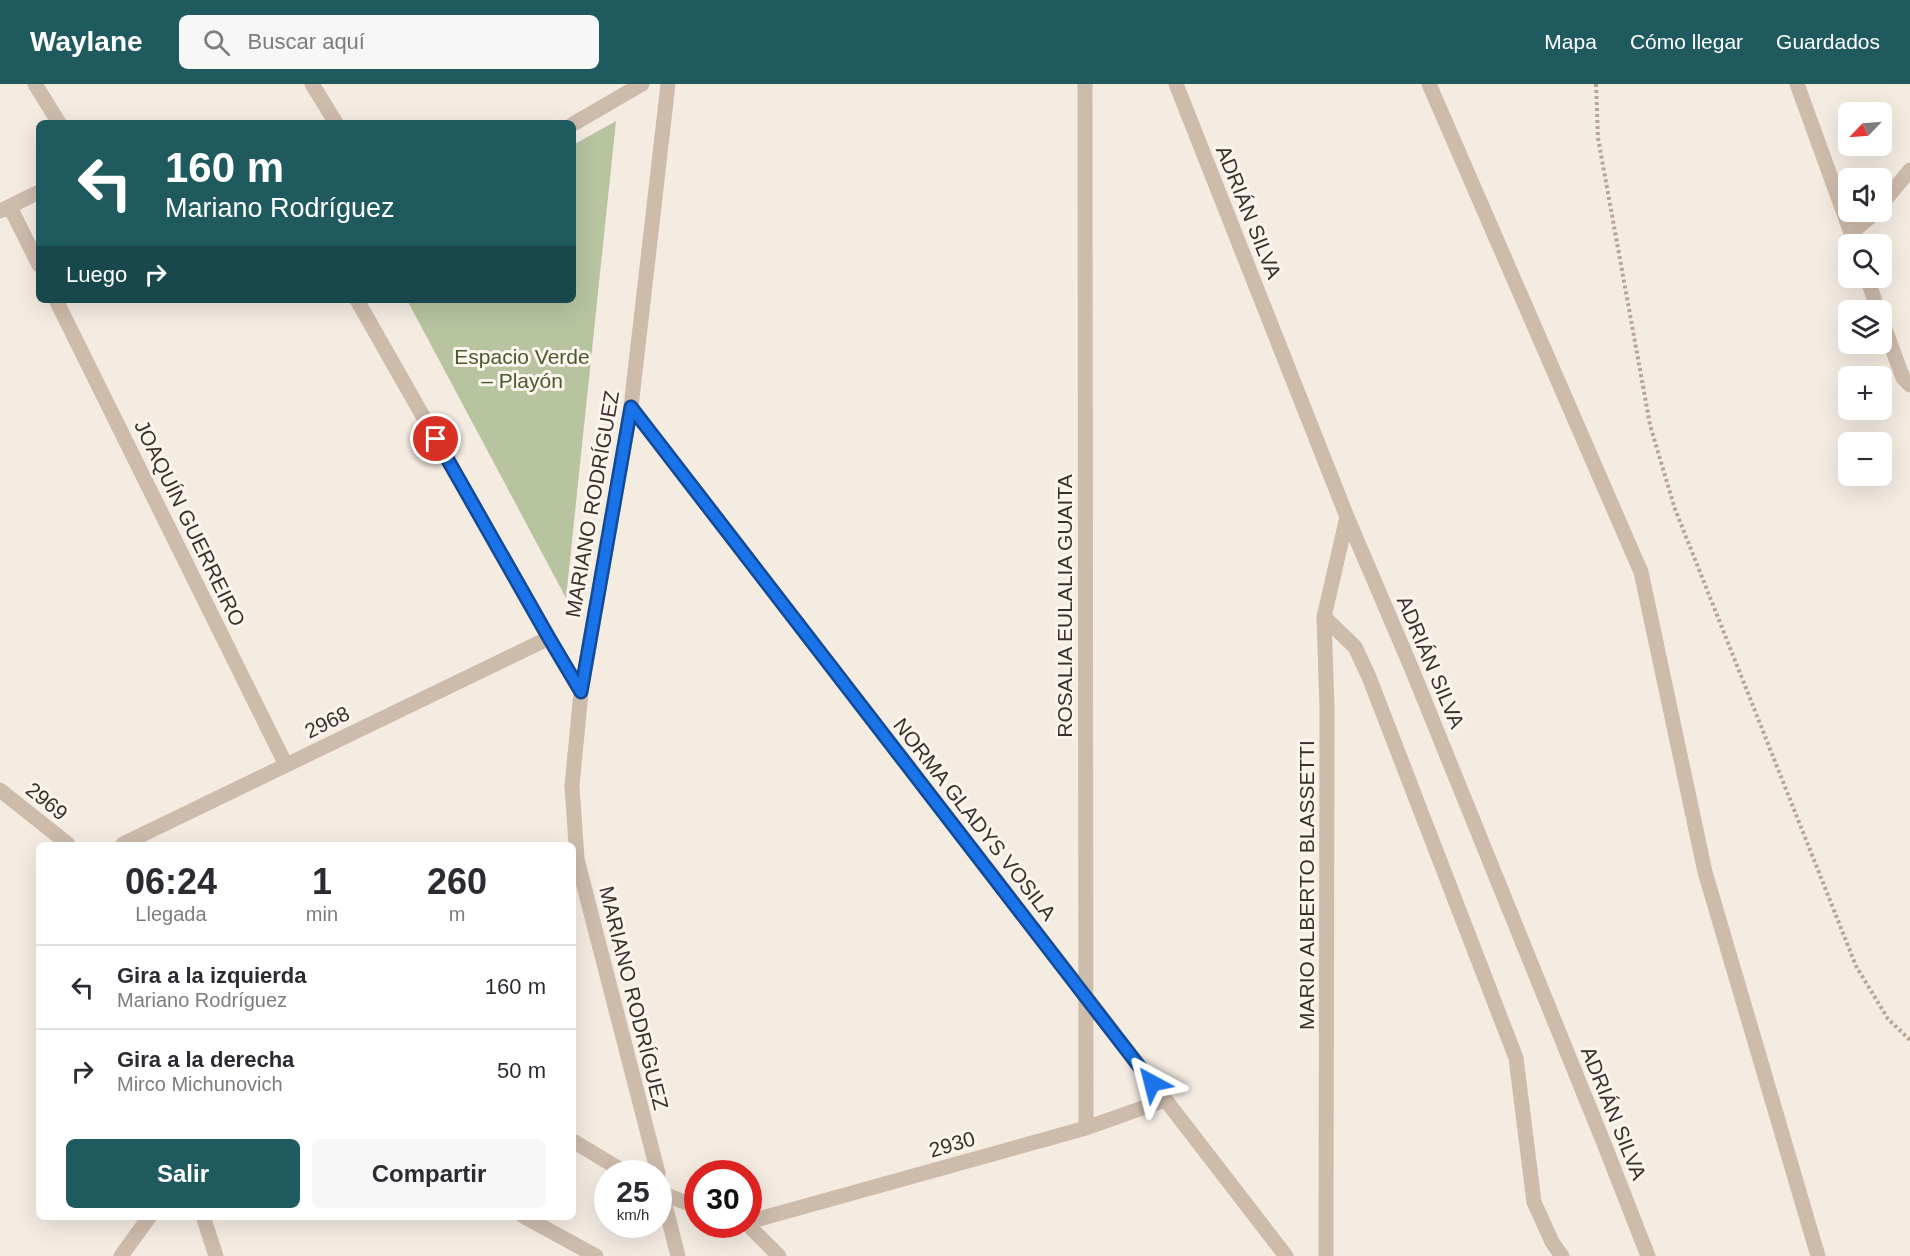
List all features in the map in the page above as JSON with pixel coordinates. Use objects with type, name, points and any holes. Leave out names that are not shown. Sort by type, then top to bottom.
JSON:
[{"type":"street","points":[[35,84],[56,120]]},
{"type":"street","points":[[312,84],[334,120]]},
{"type":"street","points":[[576,122],[642,84]]},
{"type":"street","name":"MARIANO RODRÍGUEZ","points":[[576,842],[572,786],[581,692],[631,407],[668,84]]},
{"type":"street","name":"ROSALIA EULALIA GUAITA","points":[[1085,84],[1086,1128]]},
{"type":"street","name":"ADRIÁN SILVA","points":[[1176,84],[1347,517],[1420,689],[1648,1256]]},
{"type":"street","points":[[1429,84],[1641,572],[1705,872],[1818,1256]]},
{"type":"street","points":[[1797,84],[1851,234]]},
{"type":"street","points":[[1892,192],[1910,170]]},
{"type":"street","points":[[36,194],[5,209],[36,260]]},
{"type":"street","points":[[1857,234],[1867,222]]},
{"type":"street","name":"JOAQUÍN GUERREIRO","points":[[57,303],[286,765]]},
{"type":"street","points":[[359,303],[581,692]]},
{"type":"street","points":[[1892,348],[1903,378],[1910,385]]},
{"type":"street","name":"NORMA GLADYS VOSILA","points":[[631,407],[1286,1256]]},
{"type":"street","name":"MARIO ALBERTO BLASSETTI","points":[[1326,1256],[1327,708],[1324,617],[1347,517]]},
{"type":"street","points":[[1324,617],[1355,647],[1369,676],[1516,1058],[1534,1202],[1552,1242],[1562,1256]]},
{"type":"street","name":"2968","points":[[127,842],[549,638]]},
{"type":"street","name":"2969","points":[[0,790],[65,842]]},
{"type":"street","name":"MARIANO RODRÍGUEZ","points":[[576,844],[577,859],[654,1160]]},
{"type":"street","name":"2930","points":[[762,1219],[1086,1128],[1165,1100]]},
{"type":"street","points":[[576,1143],[604,1160]]},
{"type":"street","points":[[121,1256],[147,1220]]},
{"type":"street","points":[[204,1220],[216,1256]]},
{"type":"street","points":[[530,1220],[596,1256]]},
{"type":"street","name":"MARIANO RODRÍGUEZ","points":[[672,1234],[678,1256]]},
{"type":"street","points":[[762,1238],[779,1256]]},
{"type":"path","points":[[1596,84],[1598,138],[1645,403],[1675,508],[1856,966],[1888,1019],[1910,1040]]},
{"type":"green space","name":"Espacio Verde – Playón","points":[[616,121],[566,598],[409,303],[576,303],[576,143]]},
{"type":"route","points":[[436,439],[581,692],[631,407],[1152,1083]]}]
